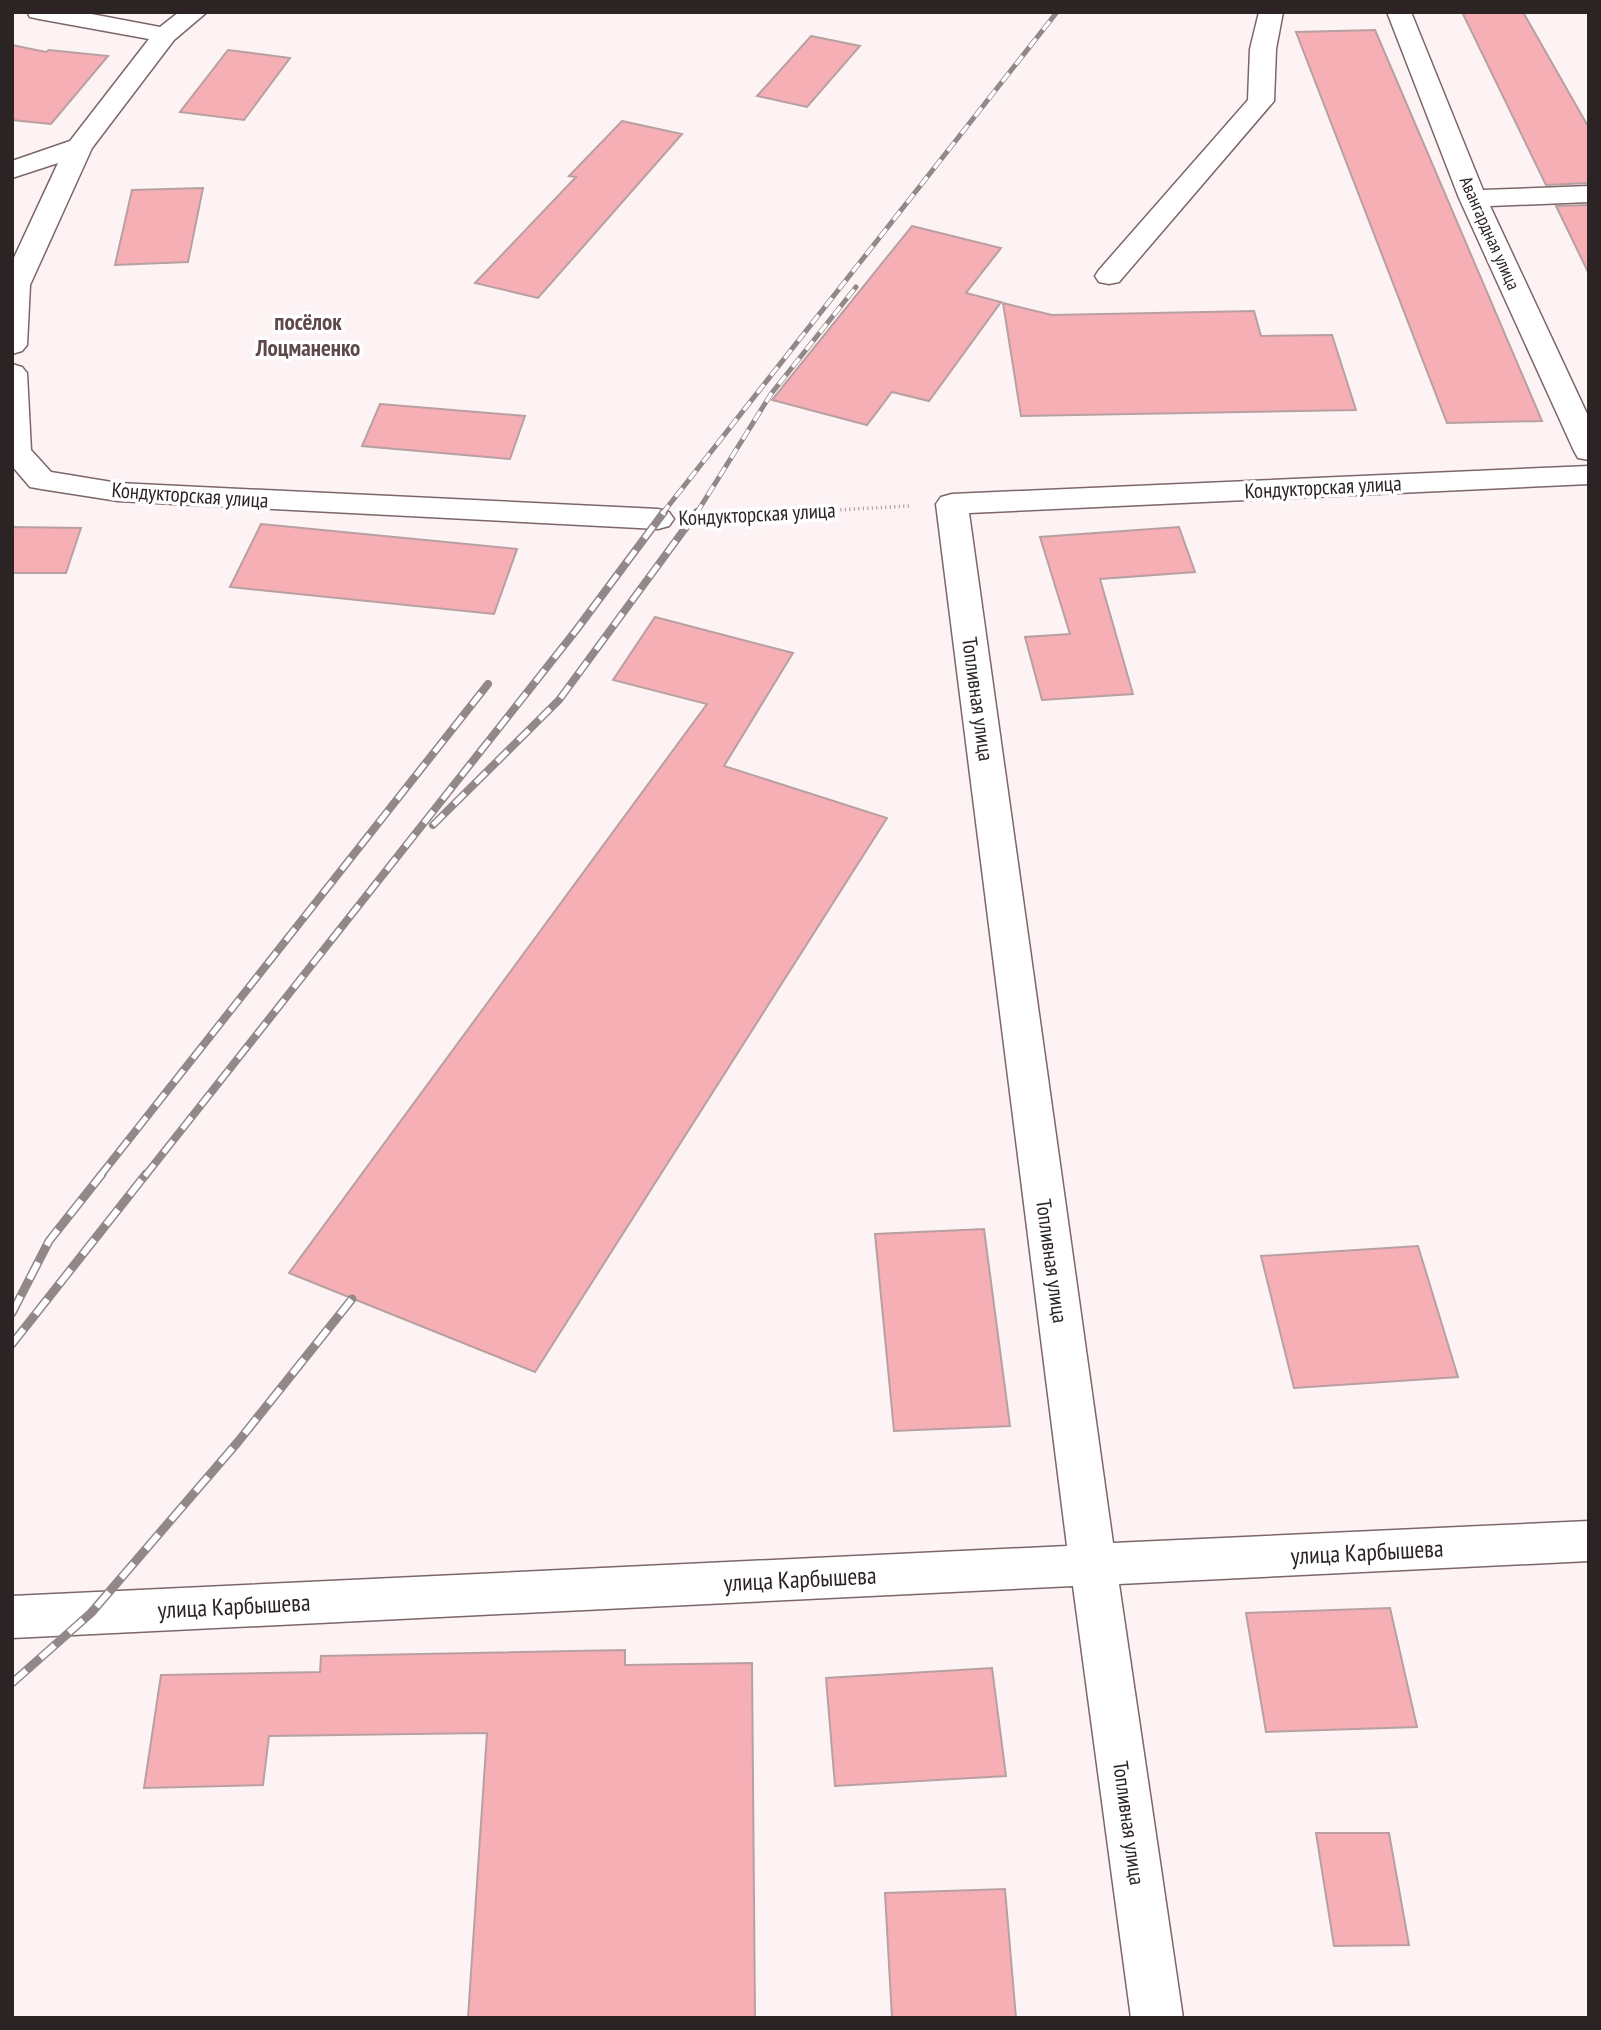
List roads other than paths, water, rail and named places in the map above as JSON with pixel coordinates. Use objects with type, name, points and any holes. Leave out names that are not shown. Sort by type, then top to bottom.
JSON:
[{"type":"street","points":[[38,12],[165,35]]},
{"type":"street","points":[[12,345],[16,285],[79,147],[165,35],[195,12]]},
{"type":"street","points":[[1109,276],[1261,101],[1263,49],[1271,12]]},
{"type":"street","name":"Авангардная улица","points":[[1399,12],[1473,198],[1589,451]]},
{"type":"street","points":[[12,170],[79,147]]},
{"type":"street","points":[[1473,198],[1589,194]]},
{"type":"street","name":"Кондукторская улица","points":[[12,373],[16,451],[41,480],[118,492],[658,519]]},
{"type":"street","name":"Кондукторская улица","points":[[952,504],[1589,475]]},
{"type":"street","name":"Топливная улица","points":[[952,504],[1093,1565],[1157,2018]]},
{"type":"street","name":"улица Карбышева","points":[[12,1617],[1589,1541]]},
{"type":"railway","points":[[662,514],[1057,12]]},
{"type":"railway","points":[[696,514],[771,394],[856,287]]},
{"type":"railway","points":[[145,1176],[577,629],[664,512]]},
{"type":"railway","points":[[433,825],[559,700],[697,512]]},
{"type":"railway","points":[[100,1176],[488,684]]},
{"type":"railway","points":[[12,1313],[49,1241],[102,1174]]},
{"type":"railway","points":[[12,1344],[146,1174]]},
{"type":"railway","points":[[12,1683],[91,1613],[237,1443],[352,1299]]},
{"type":"district","name":"посёлок Лоцманенко","points":[[308,334]]}]
